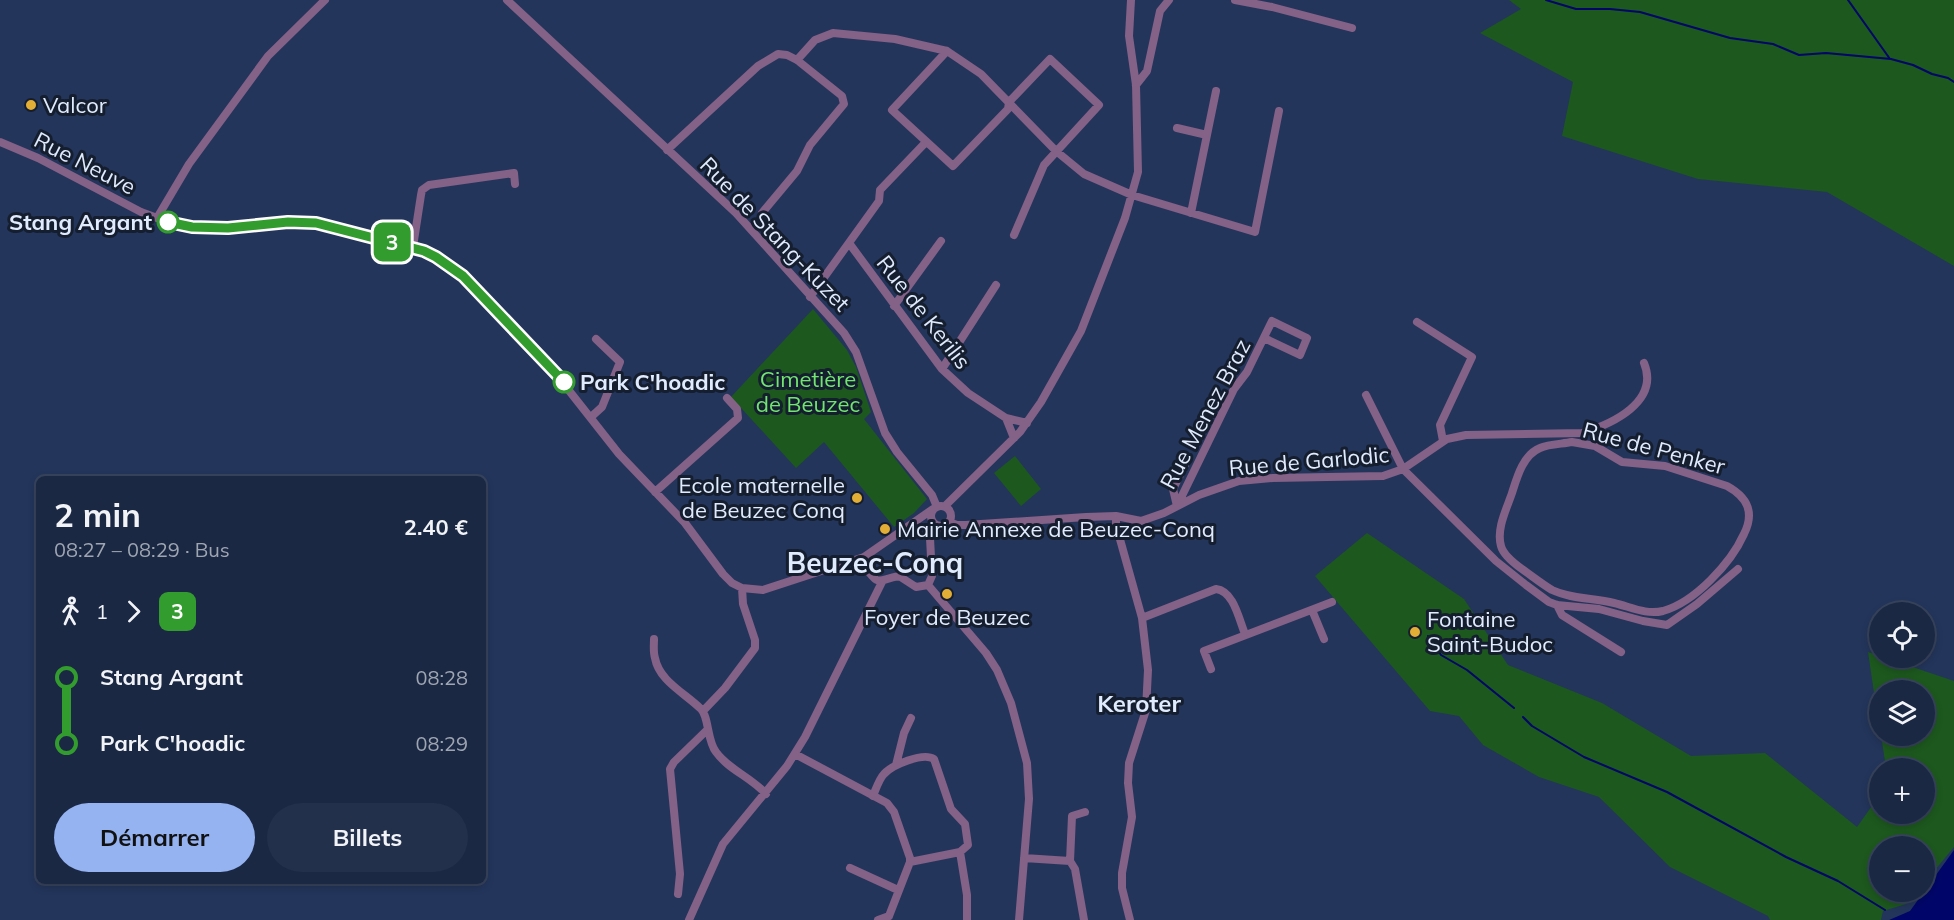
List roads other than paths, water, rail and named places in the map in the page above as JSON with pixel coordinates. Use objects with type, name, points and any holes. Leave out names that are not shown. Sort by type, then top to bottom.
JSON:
[{"type":"street","points":[[157,218],[189,164],[262,64],[325,0]]},
{"type":"street","name":"Rue de Stang-Kuzet","points":[[507,0],[736,213],[844,333],[856,352],[885,433],[897,452],[932,495],[938,508]]},
{"type":"street","points":[[703,711],[725,688],[755,648],[755,640],[743,604],[742,588],[763,590],[864,557],[938,508],[1014,438],[1028,423],[1041,402],[1082,331],[1125,218],[1138,172],[1136,85],[1130,36],[1131,0]]},
{"type":"street","points":[[1136,85],[1147,71],[1160,11],[1169,0]]},
{"type":"street","points":[[1235,0],[1272,7],[1352,28]]},
{"type":"street","points":[[797,60],[814,39],[833,33],[895,39],[947,51],[981,74],[1056,151],[1084,174],[1132,195],[1255,232],[1279,111]]},
{"type":"street","points":[[947,51],[892,110],[953,166],[1008,109],[1008,102],[1050,59],[1099,105],[1044,165],[1014,235]]},
{"type":"street","points":[[667,150],[758,66],[778,54],[797,60],[842,96],[844,104],[810,145],[797,171],[762,213]]},
{"type":"street","points":[[1191,213],[1216,91]]},
{"type":"street","points":[[1177,128],[1207,135]]},
{"type":"street","name":"Rue Neuve","points":[[0,142],[38,158],[157,218],[192,227],[228,228],[288,222],[316,223],[413,247],[436,257],[463,276],[552,369],[619,454],[685,523],[723,574],[732,583],[742,588]]},
{"type":"street","points":[[810,297],[879,201],[880,190],[926,142]]},
{"type":"street","points":[[413,247],[421,195],[429,185],[514,173],[515,184]]},
{"type":"street","points":[[894,306],[941,241]]},
{"type":"street","name":"Rue de Kerilis","points":[[849,243],[942,369],[968,393],[1006,418],[1028,423]]},
{"type":"street","points":[[942,369],[996,285]]},
{"type":"street","name":"Rue Menez Braz","points":[[1177,506],[1234,389],[1247,372],[1272,321],[1307,338],[1300,355],[1264,338]]},
{"type":"street","points":[[1417,322],[1472,357],[1440,425],[1443,441]]},
{"type":"street","points":[[591,417],[602,407],[620,362],[596,339]]},
{"type":"street","name":"Rue de Garlodic","points":[[950,522],[966,525],[1116,516],[1141,521],[1239,481],[1309,476],[1383,476],[1403,470],[1443,441],[1466,435],[1582,433],[1598,429],[1637,404],[1643,394],[1648,373],[1644,363]]},
{"type":"street","points":[[1366,395],[1403,470],[1496,561],[1526,585],[1557,605],[1599,609],[1643,621],[1667,624],[1697,604],[1738,569]]},
{"type":"street","points":[[656,492],[738,418],[737,409],[727,398]]},
{"type":"street","points":[[1006,418],[1014,438]]},
{"type":"street","points":[[1533,435],[1540,448]]},
{"type":"street","name":"Rue de Penker","points":[[1572,442],[1595,446],[1622,462],[1665,466],[1727,486],[1743,497],[1749,506],[1750,517],[1737,550],[1723,568],[1703,586],[1663,611],[1646,612],[1613,602],[1573,596],[1552,590],[1519,566],[1501,547],[1500,532],[1519,471],[1527,459],[1540,448],[1572,442]]},
{"type":"street","points":[[1177,506],[1173,489],[1185,465]]},
{"type":"street","points":[[928,585],[932,576],[930,538],[940,526],[950,522],[951,513],[938,508]]},
{"type":"street","points":[[938,508],[931,518],[940,526]]},
{"type":"street","points":[[1116,516],[1116,525],[1142,618],[1149,692],[1142,726],[1129,763],[1128,783],[1132,817],[1122,873],[1122,888],[1130,920]]},
{"type":"street","points":[[864,557],[864,566],[873,578],[882,582],[899,576],[916,587],[928,585]]},
{"type":"street","points":[[689,920],[723,844],[766,794],[795,754],[882,582]]},
{"type":"street","points":[[928,585],[986,653],[997,670],[1011,703],[1023,745],[1029,799],[1019,920]]},
{"type":"street","points":[[1142,618],[1220,589],[1229,596],[1245,634]]},
{"type":"street","points":[[1211,669],[1204,651],[1332,602]]},
{"type":"street","points":[[1557,605],[1562,615],[1621,652]]},
{"type":"street","points":[[1312,610],[1324,639]]},
{"type":"street","points":[[654,639],[654,657],[659,669],[671,684],[703,711],[714,751],[725,763],[756,783],[766,794]]},
{"type":"street","points":[[896,765],[904,733],[911,718]]},
{"type":"street","points":[[678,894],[680,874],[670,770],[674,762],[707,730]]},
{"type":"street","points":[[795,754],[891,806],[910,862],[898,890],[890,918],[878,920]]},
{"type":"street","points":[[873,796],[883,774],[896,765],[930,756],[934,759],[951,809],[965,824],[968,844],[960,852],[910,862]]},
{"type":"street","points":[[1084,920],[1075,869],[1070,861],[1072,816],[1085,812]]},
{"type":"street","points":[[960,852],[967,895],[966,920]]},
{"type":"street","points":[[1024,858],[1070,861]]},
{"type":"street","points":[[850,868],[898,890]]},
{"type":"waterway","points":[[1546,0],[1576,9],[1640,12],[1730,38],[1773,44],[1799,55],[1826,53],[1891,59],[1913,65],[1954,82]]},
{"type":"waterway","points":[[1848,0],[1890,59]]},
{"type":"waterway","points":[[1428,636],[1441,655],[1467,670],[1514,708]]},
{"type":"waterway","points":[[1523,717],[1532,726],[1584,757],[1667,792],[1786,857],[1838,881],[1885,910]]},
{"type":"place","name":"Valcor","points":[[31,105]]},
{"type":"place","name":"Stang Argant","points":[[168,222]]},
{"type":"place","name":"Park C'hoadic","points":[[564,382]]},
{"type":"place","name":"Ecole maternelle de Beuzec Conq","points":[[857,498]]},
{"type":"place","name":"Mairie Annexe de Beuzec-Conq","points":[[885,529]]},
{"type":"place","name":"Foyer de Beuzec","points":[[947,594]]},
{"type":"place","name":"Fontaine Saint-Budoc","points":[[1415,632]]},
{"type":"district","name":"Beuzec-Conq","points":[[875,563]]},
{"type":"district","name":"Keroter","points":[[1139,704]]},
{"type":"park label","name":"Cimetière de Beuzec","points":[[808,392]]}]
